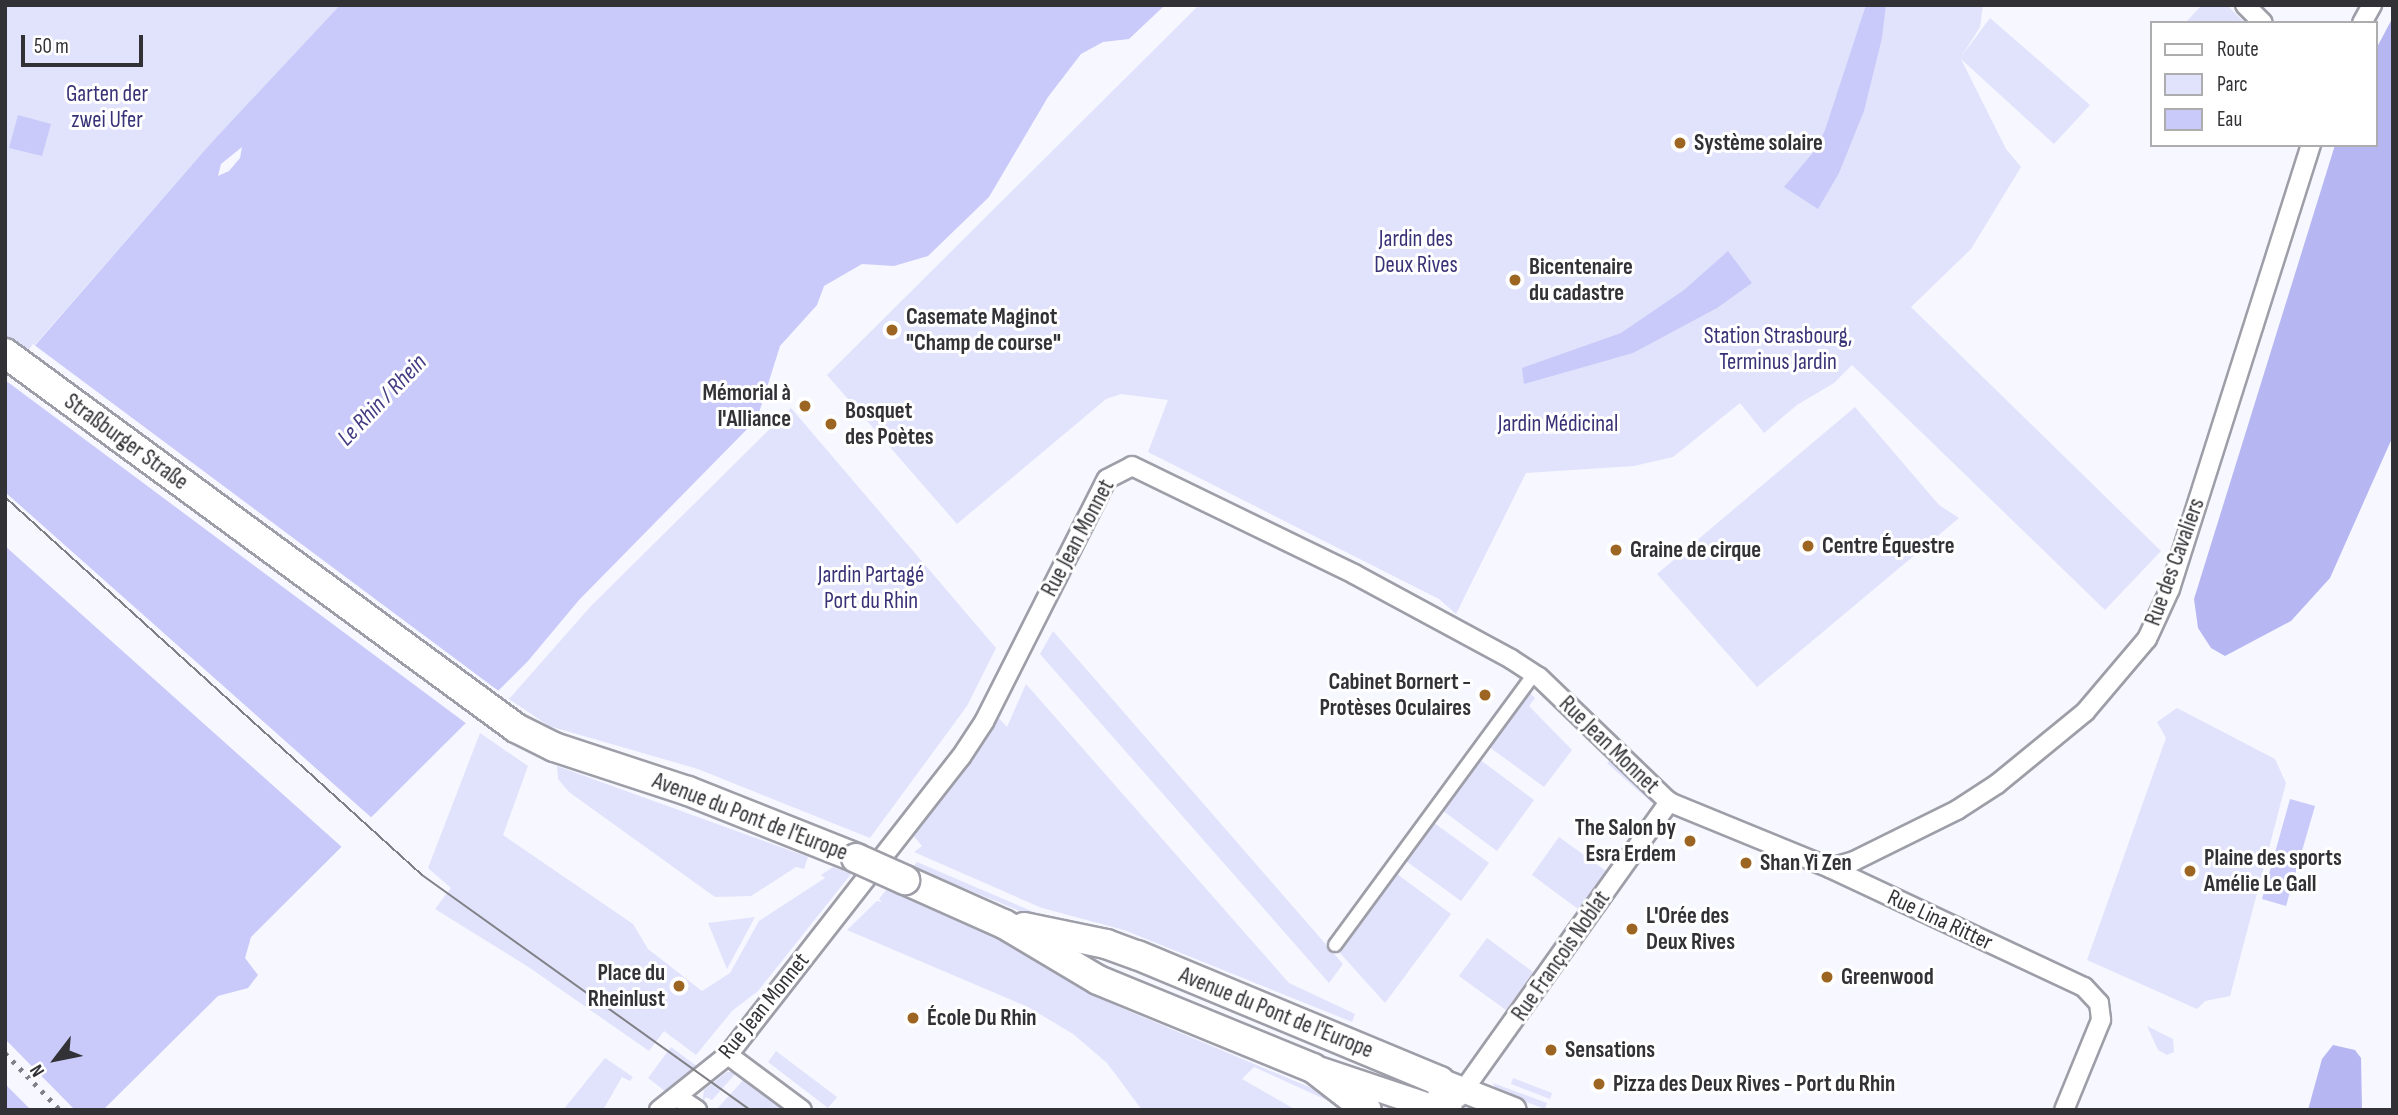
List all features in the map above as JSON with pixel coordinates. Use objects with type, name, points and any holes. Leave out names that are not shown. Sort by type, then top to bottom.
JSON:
[{"type":"main road","name":"Straßburger Straße","points":[[5,353],[496,713]]},
{"type":"main road","name":"Avenue du Pont de l'Europe","points":[[496,713],[554,747],[688,792],[856,858],[1004,924],[1098,980],[1313,1068],[1367,1110]]},
{"type":"main road","name":"Avenue du Pont de l'Europe","points":[[1004,924],[1106,944],[1455,1100]]},
{"type":"main road","points":[[1313,1068],[1441,1110]]},
{"type":"main road","points":[[1455,1100],[1514,1110]]},
{"type":"street","points":[[2245,5],[2261,21]]},
{"type":"street","points":[[2363,21],[2372,5]]},
{"type":"street","name":"Rue des Cavaliers","points":[[1830,869],[1854,861],[1956,810],[1997,784],[2085,712],[2147,639],[2170,589],[2310,147]]},
{"type":"street","name":"Rue Jean Monnet","points":[[659,1110],[728,1055],[984,722],[1101,490],[1123,467],[1143,468],[1342,568],[1534,674],[1669,802]]},
{"type":"street","points":[[1335,946],[1534,674]]},
{"type":"street","name":"Rue Lina Ritter","points":[[1669,802],[1830,869],[2094,993],[2101,1020],[2064,1110]]},
{"type":"street","name":"Rue François Noblat","points":[[1455,1100],[1669,802]]},
{"type":"street","points":[[728,1055],[802,1110]]},
{"type":"street","points":[[678,1097],[697,1110]]},
{"type":"green space","name":"Garten der zwei Ufer","points":[[5,5],[340,5],[211,143],[5,379]]},
{"type":"green space","name":"Jardin des Deux Rives","points":[[1199,5],[1983,5],[1980,27],[1961,57],[1990,18],[2090,105],[2054,144],[1961,59],[2006,149],[2021,167],[1971,249],[1911,307],[2161,551],[2105,610],[1852,365],[1834,383],[1797,405],[1764,433],[1740,403],[1673,457],[1634,466],[1526,473],[1456,614],[1439,599],[1148,452],[1168,400],[1121,394],[1106,399],[957,524],[827,375]]},
{"type":"green space","points":[[2202,5],[2227,5],[2243,21],[2187,21]]},
{"type":"green space","name":"Centre Équestre","points":[[1855,407],[1939,505],[1959,518],[1757,687],[1657,574]]},
{"type":"green space","name":"Jardin Partagé Port du Rhin","points":[[791,408],[996,648],[967,706],[870,838],[698,769],[549,726],[509,699],[591,606]]},
{"type":"green space","points":[[1053,631],[1343,964],[1329,983],[1040,654]]},
{"type":"green space","points":[[1026,684],[1289,983],[1355,1014],[1352,1022],[1124,930],[1042,908],[914,852],[922,846],[912,834],[996,715],[1007,727]]},
{"type":"green space","points":[[1527,690],[1535,698],[1529,706],[1572,750],[1544,787],[1488,746]]},
{"type":"green space","name":"Plaine des sports Amélie Le Gall","points":[[2177,708],[2275,759],[2286,783],[2230,996],[2205,1001],[2197,1009],[2087,960],[2166,738],[2157,722]]},
{"type":"green space","points":[[480,733],[528,766],[503,835],[633,924],[648,949],[702,991],[730,973],[759,921],[825,878],[821,875],[833,867],[851,874],[758,991],[732,1011],[696,1055],[664,1031],[649,1051],[530,968],[435,909],[451,888],[428,868]]},
{"type":"green space","points":[[1613,757],[1645,790],[1652,803],[1607,763]]},
{"type":"green space","points":[[1479,759],[1534,800],[1497,851],[1442,810]]},
{"type":"green space","points":[[557,766],[808,857],[804,869],[796,867],[751,896],[715,897],[569,792],[558,779]]},
{"type":"green space","points":[[1433,822],[1489,863],[1461,901],[1406,861]]},
{"type":"green space","points":[[1559,837],[1606,871],[1578,909],[1532,875]]},
{"type":"green space","points":[[917,862],[1050,919],[1049,923],[913,867]]},
{"type":"green space","points":[[1397,874],[1451,914],[1385,1003],[1340,953]]},
{"type":"green space","points":[[887,889],[1046,959],[1119,1007],[1335,1098],[1333,1103],[1254,1067],[1242,1079],[1296,1110],[1142,1110],[1107,1063],[1073,1034],[1028,1007],[847,930],[877,901],[882,902],[879,899]]},
{"type":"green space","points":[[755,917],[727,969],[708,923]]},
{"type":"green space","points":[[1487,938],[1533,972],[1506,1010],[1459,976]]},
{"type":"green space","points":[[2147,1026],[2173,1039],[2174,1052],[2167,1055],[2158,1050]]},
{"type":"green space","points":[[671,1047],[698,1067],[665,1091],[648,1078]]},
{"type":"green space","points":[[776,1051],[837,1097],[828,1108],[768,1062]]},
{"type":"green space","points":[[605,1058],[633,1077],[630,1081],[622,1077],[603,1110],[563,1110]]},
{"type":"green space","points":[[727,1072],[737,1072],[712,1100],[706,1097],[702,1103],[704,1090]]},
{"type":"green space","points":[[745,1078],[791,1110],[716,1110]]},
{"type":"green space","points":[[1513,1078],[1552,1093],[1550,1099],[1511,1084]]},
{"type":"green space","points":[[1493,1083],[1547,1103],[1545,1109],[1497,1091]]},
{"type":"shaded area","points":[[2393,17],[2393,436],[2330,578],[2291,621],[2225,656],[2211,648],[2198,628],[2194,599],[2334,147],[2377,147],[2377,47]]},
{"type":"shaded area","points":[[2333,1045],[2355,1050],[2361,1058],[2362,1110],[2308,1110],[2322,1059]]},
{"type":"water","name":"Le Rhin / Rhein","points":[[340,5],[1165,5],[1129,39],[1103,42],[1081,54],[1048,97],[989,197],[928,256],[894,266],[862,264],[824,286],[817,305],[780,346],[757,419],[579,600],[528,661],[251,937],[245,958],[258,975],[248,988],[218,996],[103,1110],[5,1110],[5,380],[211,143]]},
{"type":"water","points":[[1866,5],[1886,5],[1882,38],[1864,111],[1839,173],[1818,209],[1784,187],[1816,149],[1825,130]]},
{"type":"water","points":[[18,115],[51,124],[42,156],[9,148]]},
{"type":"water","points":[[1728,251],[1752,283],[1717,308],[1633,353],[1524,384],[1522,368],[1621,333],[1684,290]]},
{"type":"water","points":[[2290,799],[2315,806],[2286,906],[2262,899]]},
{"type":"pier","points":[[242,147],[240,158],[229,171],[218,176],[221,164]]},
{"type":"pier","points":[[33,344],[500,692],[467,724],[5,380]]},
{"type":"pier","points":[[5,492],[373,819],[344,849],[5,546]]},
{"type":"pier","points":[[5,1039],[75,1110],[31,1110],[5,1084]]},
{"type":"tram line","points":[[5,497],[422,875],[750,1110]]},
{"type":"railway","points":[[5,1053],[60,1110]]},
{"type":"place","name":"Système solaire","points":[[1680,143]]},
{"type":"place","name":"Bicentenaire du cadastre","points":[[1515,280]]},
{"type":"place","name":"Casemate Maginot \"Champ de course\"","points":[[892,330]]},
{"type":"place","name":"Mémorial à l'Alliance","points":[[805,406]]},
{"type":"place","name":"Bosquet des Poètes","points":[[831,424]]},
{"type":"place","name":"Centre Équestre","points":[[1808,546]]},
{"type":"place","name":"Graine de cirque","points":[[1616,550]]},
{"type":"place","name":"Cabinet Bornert - Protèses Oculaires","points":[[1485,695]]},
{"type":"place","name":"The Salon by Esra Erdem","points":[[1690,841]]},
{"type":"place","name":"Shan Yi Zen","points":[[1746,863]]},
{"type":"place","name":"Plaine des sports Amélie Le Gall","points":[[2190,871]]},
{"type":"place","name":"L'Orée des Deux Rives","points":[[1632,929]]},
{"type":"place","name":"Greenwood","points":[[1827,977]]},
{"type":"place","name":"Place du Rheinlust","points":[[679,986]]},
{"type":"place","name":"École Du Rhin","points":[[913,1018]]},
{"type":"place","name":"Sensations","points":[[1551,1050]]},
{"type":"place","name":"Pizza des Deux Rives - Port du Rhin","points":[[1599,1084]]},
{"type":"park label","name":"Station Strasbourg, Terminus Jardin","points":[[1778,349]]},
{"type":"park label","name":"Jardin Médicinal","points":[[1558,424]]}]
